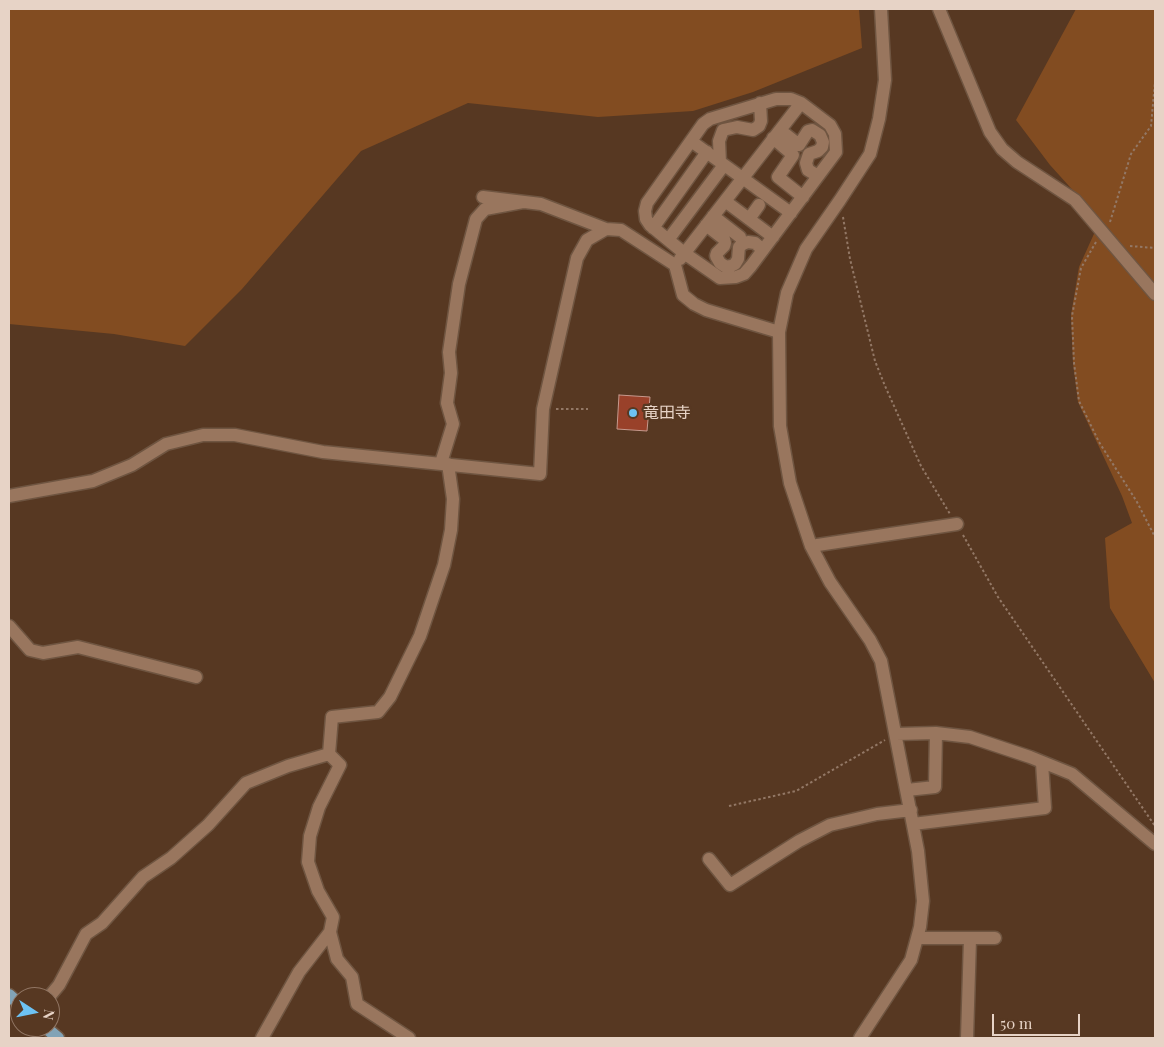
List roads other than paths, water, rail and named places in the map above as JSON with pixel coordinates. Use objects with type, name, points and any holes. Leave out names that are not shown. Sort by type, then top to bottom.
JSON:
[{"type":"street","points":[[860,1038],[911,960],[920,927],[923,900],[911,810],[881,661],[870,640],[830,582],[811,546],[790,483],[780,426],[779,332],[787,293],[806,249],[870,154],[879,119],[885,80],[881,9]]},
{"type":"street","points":[[939,9],[990,132],[1002,149],[1017,162],[1075,200],[1155,294]]},
{"type":"street","points":[[776,99],[791,99],[801,103],[830,125],[835,134],[836,152],[744,274],[736,278],[720,278],[653,228],[646,219],[647,203],[703,124],[710,119],[760,103],[776,99]]},
{"type":"street","points":[[668,240],[722,163],[719,141],[723,130],[737,127],[753,130],[759,126],[761,121],[760,103]]},
{"type":"street","points":[[675,265],[801,103]]},
{"type":"street","points":[[776,134],[799,145],[808,130],[816,132],[822,138],[822,148],[808,154],[806,163],[808,170],[818,176]]},
{"type":"street","points":[[776,134],[793,155],[778,177],[803,197]]},
{"type":"street","points":[[691,141],[791,213]]},
{"type":"street","points":[[653,228],[707,152]]},
{"type":"street","points":[[483,197],[541,204],[606,229],[621,230],[675,265],[684,295],[694,304],[706,310],[779,332]]},
{"type":"street","points":[[725,201],[773,237]]},
{"type":"street","points":[[409,1038],[357,1004],[352,977],[337,959],[330,932],[333,917],[318,891],[308,862],[310,836],[319,807],[340,765],[329,754],[332,717],[378,712],[390,697],[420,636],[444,565],[451,530],[453,499],[444,464],[452,424],[447,403],[451,373],[449,352],[459,284],[476,220],[485,209],[523,202]]},
{"type":"street","points":[[749,219],[759,205]]},
{"type":"street","points":[[710,220],[740,236]]},
{"type":"street","points":[[710,220],[724,238],[724,246],[716,256],[720,263],[726,267],[736,264],[739,247],[743,244],[748,242],[755,243],[763,250]]},
{"type":"street","points":[[9,496],[93,481],[132,465],[166,444],[203,435],[235,435],[323,452],[540,474],[544,409],[577,258],[587,240],[606,229]]},
{"type":"street","points":[[811,546],[957,524]]},
{"type":"street","points":[[9,626],[30,650],[43,653],[78,646],[196,678]]},
{"type":"street","points":[[896,734],[936,733],[970,737],[1030,757],[1072,774],[1155,844]]},
{"type":"street","points":[[907,790],[936,787],[936,733]]},
{"type":"street","points":[[57,987],[86,934],[102,923],[143,877],[171,858],[208,825],[246,783],[288,766],[329,754]]},
{"type":"street","points":[[913,824],[1045,808],[1042,763]]},
{"type":"street","points":[[709,859],[730,885],[799,841],[830,825],[877,814],[911,810]]},
{"type":"street","points":[[262,1038],[299,972],[330,932]]},
{"type":"street","points":[[917,938],[995,938]]},
{"type":"street","points":[[967,1038],[970,939]]},
{"type":"place","name":"竜田寺","points":[[633,413]]}]
